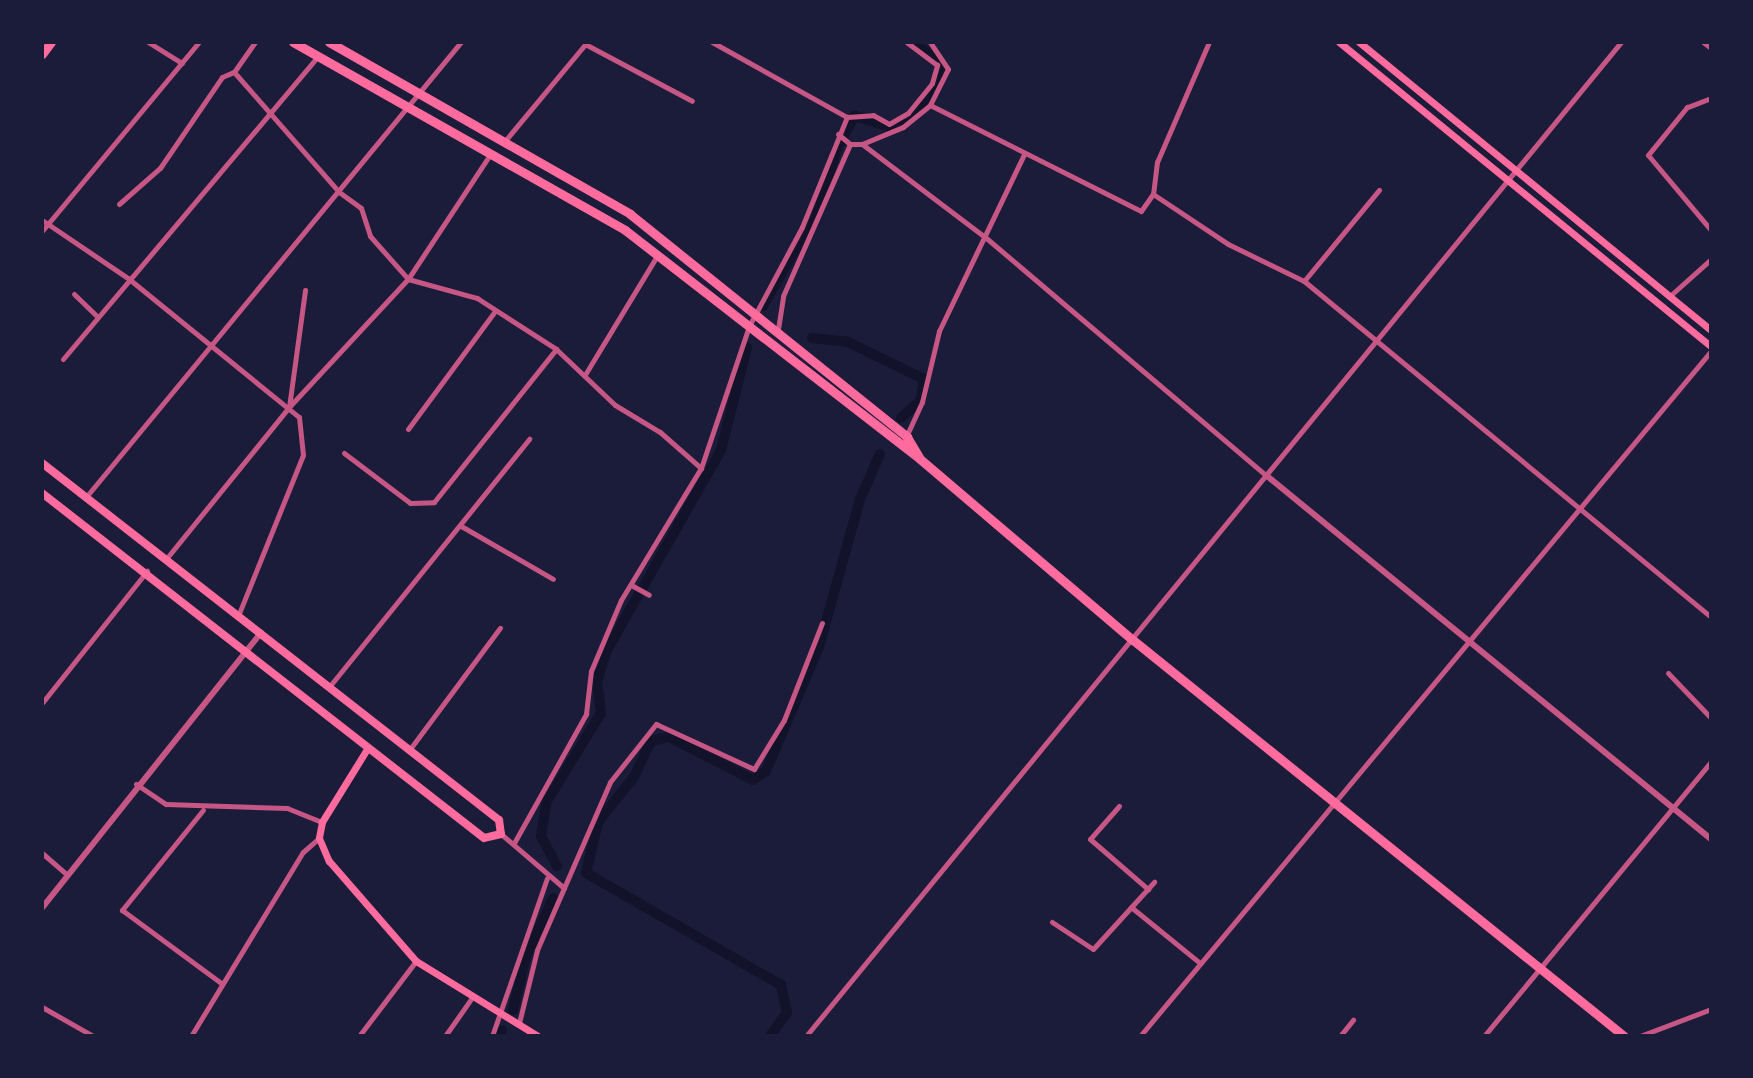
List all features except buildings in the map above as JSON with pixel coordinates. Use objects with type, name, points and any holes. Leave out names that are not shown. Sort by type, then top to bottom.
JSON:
[{"type":"highway","points":[[42,54],[51,42]]},
{"type":"highway","points":[[293,42],[316,59],[491,153],[658,254],[899,447],[920,459],[1133,640],[1335,799],[1624,1036]]},
{"type":"highway","points":[[329,42],[343,46],[417,96],[630,214],[756,311],[907,437],[920,459]]},
{"type":"main road","points":[[1339,42],[1508,186],[1711,349]]},
{"type":"main road","points":[[1359,42],[1518,173],[1672,294],[1711,330]]},
{"type":"main road","points":[[42,463],[499,820],[501,834],[484,838],[246,654],[147,571],[42,493]]},
{"type":"main road","points":[[367,749],[322,822],[320,838],[348,888],[416,961],[471,999],[519,1023],[538,1036]]},
{"type":"street","points":[[148,42],[182,63]]},
{"type":"street","points":[[42,231],[45,223],[199,42]]},
{"type":"street","points":[[119,204],[160,168],[222,77],[234,72],[255,42]]},
{"type":"street","points":[[86,497],[461,42]]},
{"type":"street","points":[[712,42],[847,117],[873,115],[889,124],[924,93],[937,65],[907,42]]},
{"type":"street","points":[[838,134],[850,144],[862,144],[903,127],[930,105],[948,69],[930,42]]},
{"type":"street","points":[[930,105],[1141,211],[1153,194],[1157,162],[1209,42]]},
{"type":"street","points":[[806,1036],[1508,186],[1621,42]]},
{"type":"street","points":[[1703,42],[1711,48]]},
{"type":"street","points":[[504,142],[586,43],[692,101]]},
{"type":"street","points":[[63,359],[316,59]]},
{"type":"street","points":[[234,72],[274,112],[339,192],[361,208],[370,236],[408,279],[477,298],[556,349],[586,373],[615,405],[660,432],[701,468]]},
{"type":"street","points":[[1711,98],[1687,107],[1648,155],[1711,230]]},
{"type":"street","points":[[514,843],[586,714],[591,671],[633,586],[701,468],[749,326],[802,226],[847,117]]},
{"type":"street","points":[[778,329],[783,296],[850,144]]},
{"type":"street","points":[[862,144],[985,237],[1267,475],[1711,839]]},
{"type":"street","points":[[166,559],[289,407],[408,279],[491,153]]},
{"type":"street","points":[[899,447],[907,437],[939,331],[1024,154]]},
{"type":"street","points":[[1304,281],[1379,190]]},
{"type":"street","points":[[1153,194],[1228,244],[1304,281],[1375,346],[1711,617]]},
{"type":"street","points":[[45,223],[129,279],[299,417],[303,455],[238,616]]},
{"type":"street","points":[[586,373],[658,254]]},
{"type":"street","points":[[1672,294],[1711,260]]},
{"type":"street","points":[[289,407],[305,290]]},
{"type":"street","points":[[74,294],[98,317]]},
{"type":"street","points":[[408,429],[495,310]]},
{"type":"street","points":[[344,453],[410,503],[434,502],[556,349]]},
{"type":"street","points":[[1140,1036],[1711,349]]},
{"type":"street","points":[[329,687],[529,439]]},
{"type":"street","points":[[461,526],[553,579]]},
{"type":"street","points":[[42,703],[147,571]]},
{"type":"street","points":[[633,586],[649,595]]},
{"type":"street","points":[[519,1023],[537,950],[564,888],[596,802],[656,724],[754,769],[785,720],[822,623]]},
{"type":"street","points":[[410,749],[500,628]]},
{"type":"street","points":[[42,908],[65,873],[136,784],[261,634]]},
{"type":"street","points":[[1668,673],[1711,718]]},
{"type":"street","points":[[1484,1036],[1711,762]]},
{"type":"street","points":[[136,784],[166,804],[203,810],[287,808],[322,822]]},
{"type":"street","points":[[1119,806],[1090,839],[1148,888]]},
{"type":"street","points":[[203,810],[122,910],[221,983]]},
{"type":"street","points":[[501,834],[514,843],[547,878],[564,888]]},
{"type":"street","points":[[191,1036],[303,852],[320,838]]},
{"type":"street","points":[[42,853],[65,873]]},
{"type":"street","points":[[492,1036],[547,878]]},
{"type":"street","points":[[1052,922],[1093,949],[1154,882]]},
{"type":"street","points":[[1131,907],[1200,963]]},
{"type":"street","points":[[359,1036],[416,961]]},
{"type":"street","points":[[444,1036],[471,999]]},
{"type":"street","points":[[42,1007],[93,1036]]},
{"type":"street","points":[[1640,1036],[1711,1009]]},
{"type":"street","points":[[1340,1036],[1353,1020]]},
{"type":"waterway","points":[[763,306],[819,208],[837,148],[855,116],[891,127],[910,117],[937,84],[942,66],[914,42]]},
{"type":"waterway","points":[[812,338],[848,342],[924,379],[921,400],[901,418]]},
{"type":"waterway","points":[[557,866],[541,836],[546,803],[601,713],[597,682],[607,650],[721,450],[747,347]]},
{"type":"waterway","points":[[770,1036],[787,1013],[781,985],[586,873],[598,822],[634,777],[651,741],[669,737],[753,780],[766,771],[819,647],[860,499],[880,454]]},
{"type":"waterway","points":[[513,1010],[526,956],[553,898]]},
{"type":"waterway","points":[[500,1036],[502,1030]]}]
